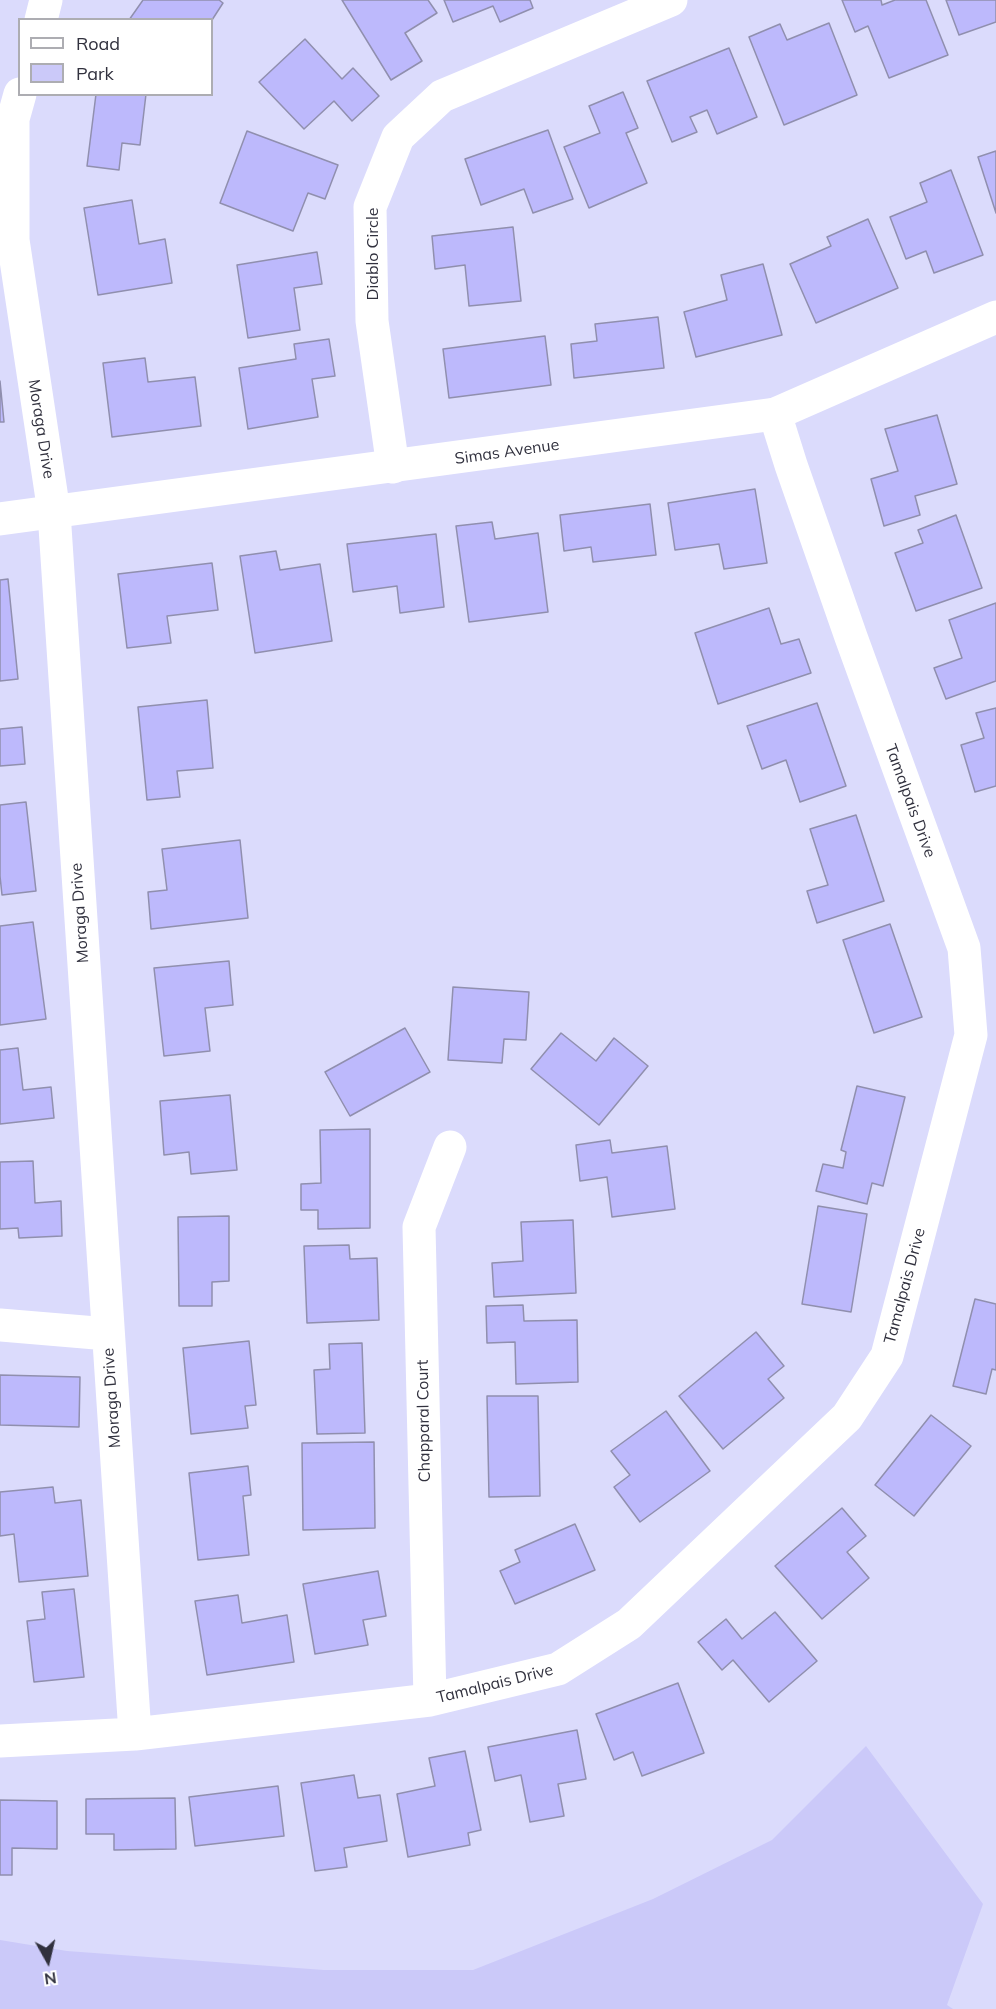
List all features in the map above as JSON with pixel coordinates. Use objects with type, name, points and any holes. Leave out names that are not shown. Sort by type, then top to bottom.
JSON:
[{"type":"street","points":[[42,18],[46,0]]},
{"type":"street","name":"Diablo Circle","points":[[393,467],[372,321],[370,207],[399,137],[442,96],[671,0]]},
{"type":"street","name":"Moraga Drive","points":[[19,96],[13,119],[13,240],[54,512],[135,1734]]},
{"type":"street","name":"Simas Avenue","points":[[0,519],[775,414],[996,317]]},
{"type":"street","name":"Tamalpais Drive","points":[[0,1741],[135,1734],[430,1700],[558,1669],[629,1624],[847,1417],[887,1356],[971,1035],[964,948],[790,465],[775,414]]},
{"type":"street","name":"Chapparal Court","points":[[430,1700],[419,1227],[450,1147]]},
{"type":"street","points":[[0,1325],[108,1334]]},
{"type":"green space","points":[[866,1746],[983,1904],[947,2005],[953,2009],[0,2009],[0,1940],[67,1951],[324,1970],[473,1970],[653,1899],[772,1840]]},
{"type":"building","points":[[143,0],[219,0],[223,3],[213,18],[130,18]]},
{"type":"building","points":[[342,0],[428,0],[437,13],[405,33],[422,61],[391,80]]},
{"type":"building","points":[[444,0],[530,0],[533,8],[500,22],[493,6],[453,22]]},
{"type":"building","points":[[842,0],[881,0],[882,5],[895,0],[926,0],[948,55],[889,78],[868,26],[855,32]]},
{"type":"building","points":[[946,0],[996,0],[996,22],[959,35]]},
{"type":"building","points":[[829,23],[857,95],[784,125],[749,37],[780,24],[787,40]]},
{"type":"building","points":[[305,39],[342,79],[353,68],[379,96],[352,121],[334,101],[304,129],[259,82]]},
{"type":"building","points":[[729,48],[757,117],[717,134],[707,110],[690,117],[697,132],[672,142],[647,81]]},
{"type":"building","points":[[623,92],[638,128],[626,133],[647,183],[589,208],[564,147],[600,133],[589,106]]},
{"type":"building","points":[[96,96],[146,96],[140,145],[122,143],[119,170],[87,166]]},
{"type":"building","points":[[548,130],[573,199],[533,213],[524,189],[481,205],[465,159]]},
{"type":"building","points":[[247,131],[338,165],[325,199],[308,193],[293,231],[220,203]]},
{"type":"building","points":[[996,151],[996,213],[978,157]]},
{"type":"building","points":[[951,170],[983,255],[934,273],[926,251],[906,259],[890,217],[927,202],[920,183]]},
{"type":"building","points":[[132,200],[139,244],[165,239],[172,283],[98,295],[84,208]]},
{"type":"building","points":[[868,219],[898,288],[816,323],[790,264],[831,246],[827,237]]},
{"type":"building","points":[[513,227],[521,301],[469,306],[465,265],[435,269],[432,236]]},
{"type":"building","points":[[317,252],[322,284],[294,288],[300,330],[248,338],[237,265]]},
{"type":"building","points":[[763,264],[782,335],[696,357],[684,312],[727,300],[721,275]]},
{"type":"building","points":[[658,317],[664,368],[574,378],[571,344],[597,341],[595,324]]},
{"type":"building","points":[[545,336],[551,385],[449,398],[443,349]]},
{"type":"building","points":[[329,339],[335,376],[312,379],[318,417],[248,429],[239,368],[296,359],[294,344]]},
{"type":"building","points":[[145,358],[148,382],[195,377],[201,426],[112,437],[103,363]]},
{"type":"building","points":[[0,381],[4,422],[0,422]]},
{"type":"building","points":[[937,415],[957,484],[915,496],[920,515],[884,526],[871,479],[898,471],[885,429]]},
{"type":"building","points":[[755,489],[767,563],[724,569],[719,544],[675,550],[668,503]]},
{"type":"building","points":[[650,504],[656,555],[593,562],[591,547],[564,551],[560,515]]},
{"type":"building","points":[[956,515],[982,588],[916,611],[895,553],[923,543],[918,530]]},
{"type":"building","points":[[492,522],[495,539],[538,533],[548,612],[469,622],[456,526]]},
{"type":"building","points":[[436,534],[444,607],[400,613],[397,586],[353,592],[347,544]]},
{"type":"building","points":[[276,551],[280,570],[320,564],[332,641],[255,653],[240,556]]},
{"type":"building","points":[[212,563],[218,610],[167,616],[171,643],[127,648],[118,574]]},
{"type":"building","points":[[8,579],[18,679],[0,681],[0,580]]},
{"type":"building","points":[[996,603],[996,681],[946,699],[934,668],[962,658],[949,620]]},
{"type":"building","points":[[769,608],[781,644],[799,639],[811,673],[718,704],[695,633]]},
{"type":"building","points":[[207,700],[213,768],[177,771],[180,797],[147,800],[138,707]]},
{"type":"building","points":[[817,703],[846,786],[800,802],[786,760],[762,769],[747,726]]},
{"type":"building","points":[[996,708],[996,786],[975,792],[961,745],[984,738],[976,713]]},
{"type":"building","points":[[22,727],[25,764],[0,766],[0,729]]},
{"type":"building","points":[[26,802],[36,891],[2,895],[0,805]]},
{"type":"building","points":[[856,815],[884,901],[817,923],[807,891],[828,885],[810,829]]},
{"type":"building","points":[[240,840],[248,918],[151,929],[148,892],[167,890],[162,849]]},
{"type":"building","points":[[33,922],[46,1019],[0,1025],[0,926]]},
{"type":"building","points":[[890,924],[922,1017],[874,1033],[843,940]]},
{"type":"building","points":[[229,961],[233,1005],[205,1008],[210,1051],[164,1056],[154,968]]},
{"type":"building","points":[[453,987],[529,992],[526,1040],[504,1039],[502,1063],[448,1060]]},
{"type":"building","points":[[405,1028],[430,1072],[350,1116],[325,1072]]},
{"type":"building","points":[[561,1033],[596,1061],[614,1038],[648,1066],[599,1125],[531,1069]]},
{"type":"building","points":[[18,1048],[23,1090],[51,1087],[54,1118],[0,1124],[0,1050]]},
{"type":"building","points":[[857,1086],[905,1097],[883,1186],[872,1183],[867,1204],[816,1191],[823,1164],[843,1168],[846,1152],[841,1150]]},
{"type":"building","points":[[230,1095],[237,1170],[191,1174],[189,1152],[164,1155],[160,1101]]},
{"type":"building","points":[[370,1129],[370,1228],[318,1229],[318,1210],[301,1210],[301,1184],[321,1183],[320,1130]]},
{"type":"building","points":[[610,1140],[612,1153],[667,1146],[675,1209],[612,1217],[607,1177],[580,1181],[576,1145]]},
{"type":"building","points":[[33,1161],[35,1203],[61,1201],[62,1236],[19,1238],[18,1228],[0,1229],[0,1162]]},
{"type":"building","points":[[818,1206],[867,1214],[851,1312],[802,1304]]},
{"type":"building","points":[[229,1216],[229,1281],[212,1282],[212,1306],[179,1306],[178,1217]]},
{"type":"building","points":[[573,1220],[576,1293],[494,1297],[492,1263],[523,1261],[521,1222]]},
{"type":"building","points":[[349,1245],[350,1259],[377,1258],[379,1320],[307,1323],[304,1246]]},
{"type":"building","points":[[975,1299],[996,1304],[996,1370],[992,1369],[986,1394],[953,1386]]},
{"type":"building","points":[[523,1305],[524,1321],[577,1320],[578,1382],[516,1384],[515,1342],[487,1343],[486,1306]]},
{"type":"building","points":[[756,1332],[784,1366],[768,1379],[784,1398],[723,1449],[679,1396]]},
{"type":"building","points":[[249,1341],[256,1405],[245,1406],[248,1428],[191,1434],[183,1348]]},
{"type":"building","points":[[362,1343],[365,1433],[317,1434],[314,1370],[330,1369],[329,1344]]},
{"type":"building","points":[[0,1375],[80,1377],[79,1427],[0,1425]]},
{"type":"building","points":[[487,1396],[538,1396],[540,1496],[489,1497]]},
{"type":"building","points":[[666,1411],[710,1471],[640,1522],[614,1487],[630,1475],[611,1451]]},
{"type":"building","points":[[931,1415],[971,1446],[914,1516],[875,1485]]},
{"type":"building","points":[[374,1442],[375,1528],[303,1530],[302,1443]]},
{"type":"building","points":[[248,1466],[251,1495],[243,1496],[249,1555],[198,1560],[189,1473]]},
{"type":"building","points":[[53,1487],[55,1503],[81,1500],[88,1576],[19,1582],[14,1534],[0,1536],[0,1492]]},
{"type":"building","points":[[842,1508],[866,1536],[847,1552],[869,1578],[822,1619],[775,1566]]},
{"type":"building","points":[[575,1524],[595,1570],[515,1604],[500,1571],[520,1562],[515,1550]]},
{"type":"building","points":[[378,1571],[386,1616],[363,1620],[368,1645],[315,1654],[303,1584]]},
{"type":"building","points":[[74,1589],[84,1677],[34,1682],[27,1621],[45,1619],[42,1592]]},
{"type":"building","points":[[238,1595],[242,1623],[287,1615],[294,1662],[207,1675],[195,1601]]},
{"type":"building","points":[[775,1612],[817,1661],[769,1702],[733,1660],[722,1670],[698,1642],[726,1619],[742,1639]]},
{"type":"building","points":[[678,1683],[704,1753],[642,1776],[633,1752],[614,1760],[596,1714]]},
{"type":"building","points":[[577,1730],[586,1779],[558,1784],[564,1816],[530,1822],[521,1775],[495,1781],[488,1747]]},
{"type":"building","points":[[465,1751],[481,1830],[468,1833],[470,1845],[408,1857],[397,1794],[435,1786],[429,1758]]},
{"type":"building","points":[[354,1775],[358,1798],[380,1795],[387,1841],[344,1848],[347,1867],[315,1871],[301,1783]]},
{"type":"building","points":[[278,1786],[284,1836],[195,1846],[189,1797]]},
{"type":"building","points":[[175,1798],[176,1849],[114,1850],[114,1834],[86,1834],[86,1799]]},
{"type":"building","points":[[0,1800],[57,1801],[57,1849],[12,1848],[12,1875],[0,1875]]}]
